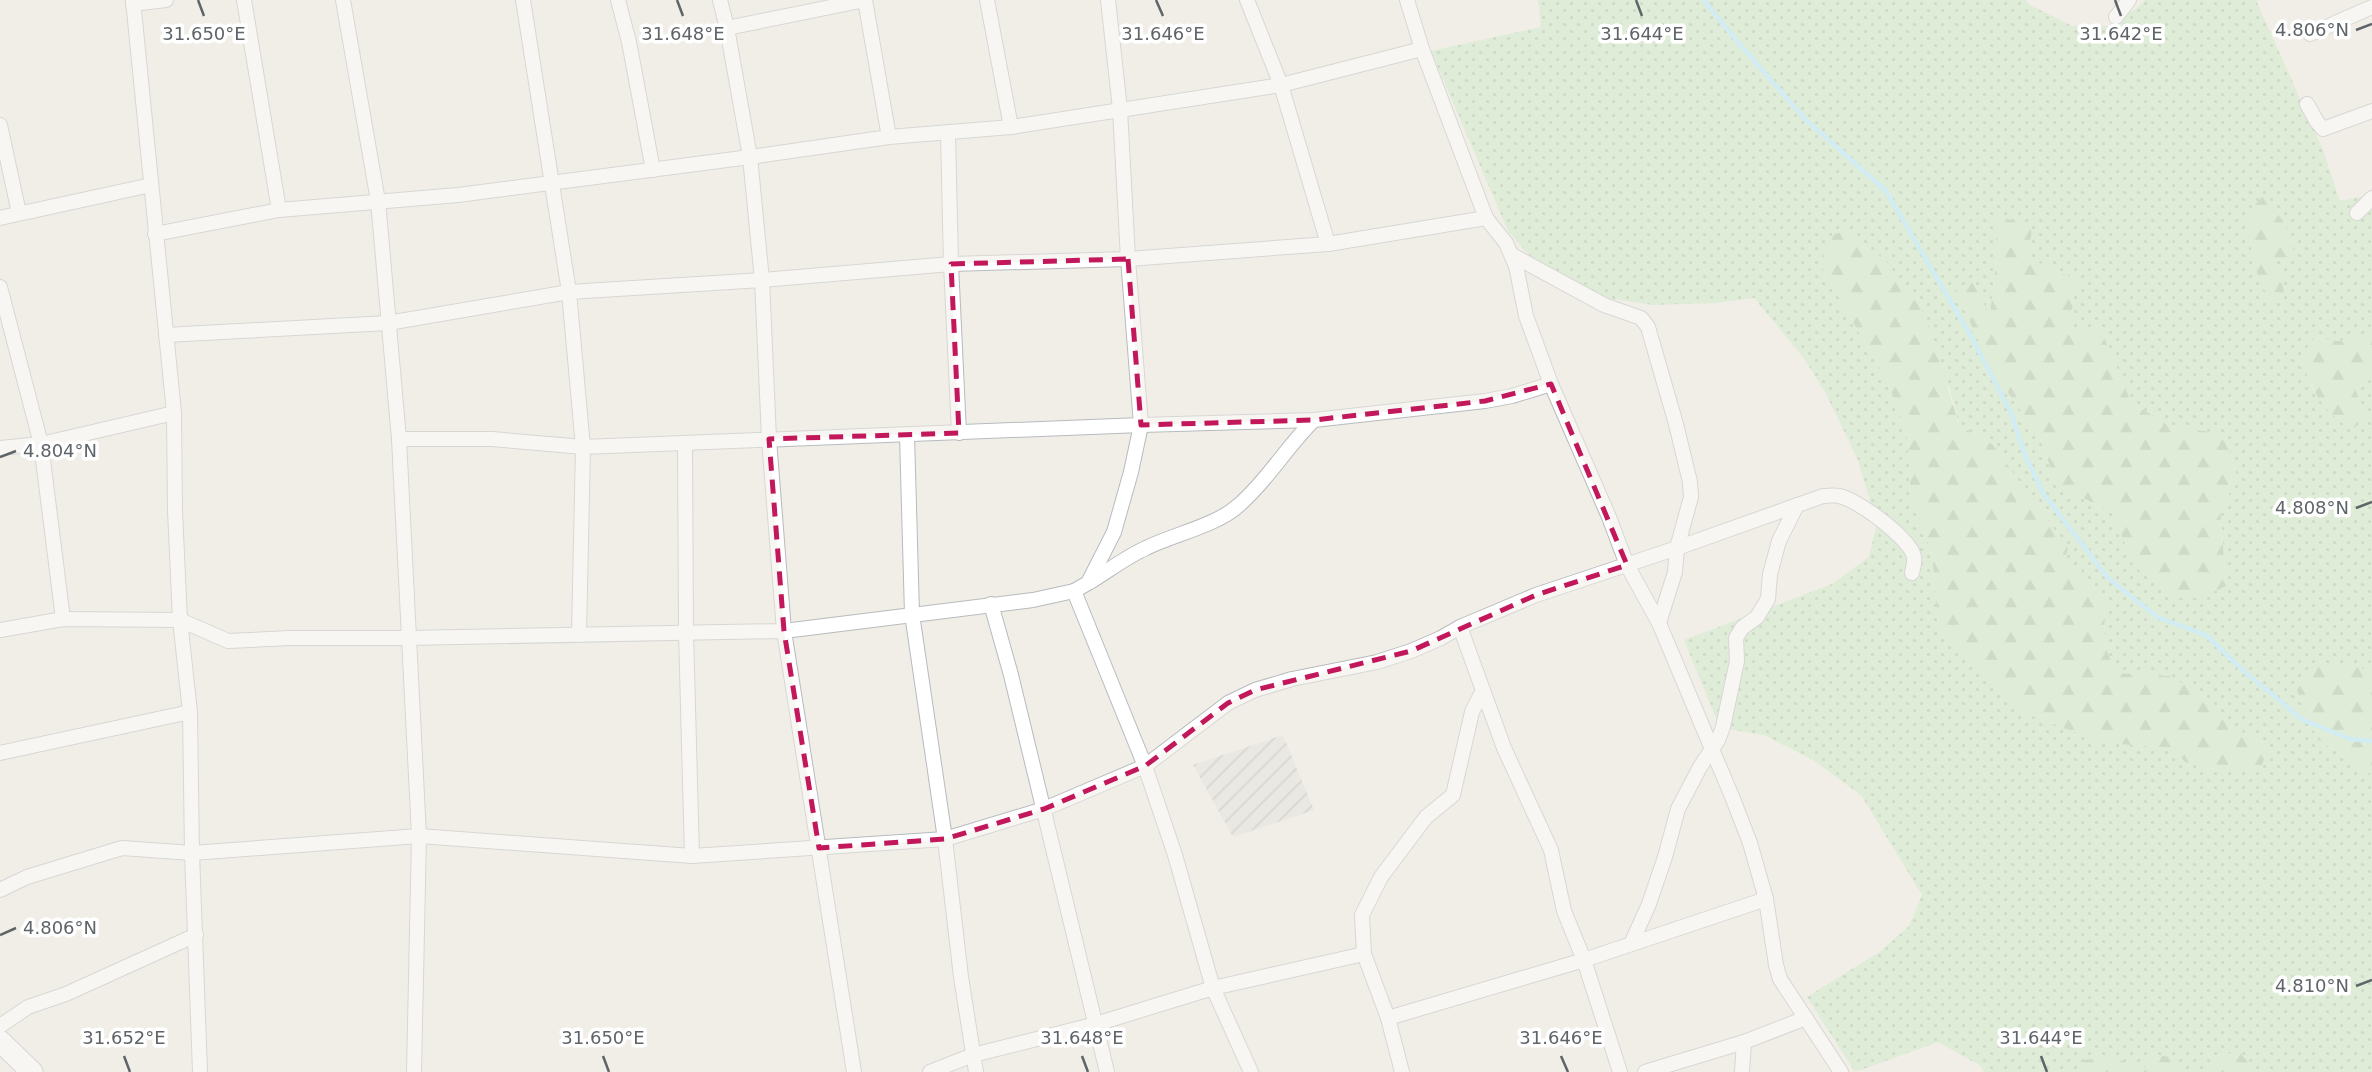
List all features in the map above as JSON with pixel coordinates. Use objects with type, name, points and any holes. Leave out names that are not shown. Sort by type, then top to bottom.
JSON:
[{"type":"street","points":[[166,0],[133,2],[174,413],[180,620],[190,712],[200,1072]]},
{"type":"street","points":[[244,0],[279,210]]},
{"type":"street","points":[[343,0],[378,201],[399,439],[419,836],[414,1072]]},
{"type":"street","points":[[523,0],[569,292],[583,447],[579,635]]},
{"type":"street","points":[[618,0],[629,42],[653,170]]},
{"type":"street","points":[[720,0],[750,157],[762,280],[769,439],[784,631],[854,1072]]},
{"type":"street","points":[[727,28],[865,0],[889,137]]},
{"type":"street","points":[[987,0],[1011,127]]},
{"type":"street","points":[[1088,583],[1114,532],[1141,425],[1120,109],[1108,0]]},
{"type":"street","points":[[1247,0],[1281,85],[1328,244]]},
{"type":"street","points":[[1407,0],[1422,49],[1486,218],[1512,255],[1520,277],[1525,317],[1551,384],[1627,565],[1659,622],[1750,843],[1766,899],[1780,979],[1841,1072]]},
{"type":"street","points":[[2116,17],[2129,0]]},
{"type":"street","points":[[2310,34],[2372,7]]},
{"type":"street","points":[[155,234],[279,210],[458,195],[889,137],[1011,127],[1281,85],[1422,49]]},
{"type":"street","points":[[2307,104],[2323,129],[2372,111]]},
{"type":"street","points":[[0,125],[19,213]]},
{"type":"street","points":[[948,133],[950,264],[959,433]]},
{"type":"street","points":[[0,218],[151,185]]},
{"type":"street","points":[[2357,213],[2372,198]]},
{"type":"street","points":[[166,335],[388,323],[569,292],[762,280],[950,264],[1128,259],[1328,244],[1486,218]]},
{"type":"street","points":[[1512,255],[1604,305],[1641,318],[1648,327],[1676,424],[1691,497],[1677,548],[1675,572],[1659,622]]},
{"type":"street","points":[[0,287],[41,444],[63,619]]},
{"type":"street","points":[[399,439],[492,439],[583,447],[1314,420],[1486,401],[1551,384]]},
{"type":"street","points":[[0,448],[41,444],[174,413]]},
{"type":"street","points":[[0,631],[63,619],[180,620],[228,642],[290,638],[784,631],[1033,600],[1074,591],[1145,548],[1214,520],[1238,507],[1275,467],[1297,436],[1314,420]]},
{"type":"street","points":[[907,435],[912,614],[976,1072]]},
{"type":"street","points":[[685,443],[685,632],[692,856]]},
{"type":"street","points":[[0,890],[27,877],[122,848],[192,853],[419,836],[692,856],[945,839],[1044,809],[1145,766],[1228,703],[1255,690],[1292,679],[1377,662],[1441,638],[1460,627],[1536,595],[1823,496],[1840,496],[1869,509],[1912,551],[1912,573]]},
{"type":"street","points":[[1631,944],[1657,881],[1678,809],[1723,727],[1737,661],[1736,638],[1742,628],[1757,617],[1768,599],[1770,574],[1779,541],[1797,505]]},
{"type":"street","points":[[1074,591],[1145,766],[1175,855],[1213,988],[1251,1072]]},
{"type":"street","points":[[991,604],[1011,675],[1107,1072]]},
{"type":"street","points":[[1460,627],[1508,757],[1551,850],[1564,911],[1584,960],[1620,1072]]},
{"type":"street","points":[[1402,1072],[1388,1018],[1364,954],[1362,915],[1381,877],[1426,817],[1453,795],[1472,712],[1482,692]]},
{"type":"street","points":[[0,753],[190,712]]},
{"type":"street","points":[[1388,1018],[1584,960],[1766,899]]},
{"type":"street","points":[[0,1026],[28,1007],[66,994],[196,935]]},
{"type":"street","points":[[930,1072],[973,1055],[1096,1024],[1213,988],[1364,954]]},
{"type":"street","points":[[1645,1072],[1744,1042],[1806,1018]]},
{"type":"street","points":[[0,1041],[32,1072]]},
{"type":"street","points":[[1742,1072],[1744,1042]]},
{"type":"highlighted area","points":[[1128,259],[1141,425],[1314,420],[1485,401],[1551,384],[1627,565],[1536,595],[1411,651],[1255,690],[1228,703],[1145,766],[1044,809],[945,839],[819,848],[784,631],[769,439],[959,433],[951,264]]},
{"type":"shaded area","points":[[1283,735],[1314,810],[1233,837],[1193,765]]},
{"type":"green space","points":[[1538,0],[2026,0],[2028,4],[2072,26],[2108,26],[2145,0],[2256,0],[2323,150],[2340,201],[2372,195],[2372,332],[2340,341],[2314,338],[2310,385],[2334,416],[2354,428],[2365,418],[2355,386],[2372,373],[2372,673],[2360,667],[2317,739],[2372,775],[2372,1072],[2257,1072],[2239,1052],[2215,1056],[2210,1072],[2178,1072],[2172,1057],[2145,1069],[2111,1057],[2082,1060],[2084,1072],[1984,1072],[1981,1066],[1938,1042],[1855,1072],[1807,997],[1881,951],[1909,926],[1922,895],[1861,795],[1813,760],[1764,735],[1720,728],[1684,640],[1832,584],[1869,557],[1877,523],[1857,458],[1825,392],[1803,357],[1754,298],[1716,303],[1653,305],[1606,298],[1544,272],[1508,231],[1431,51],[1541,27]],"holes":[[[1996,216],[2028,258],[2077,280],[2069,327],[2101,330],[2131,402],[2169,426],[2225,434],[2238,481],[2220,507],[2226,586],[2118,525],[2113,513],[2057,485],[2039,436],[1991,369],[1972,282],[1990,316],[1996,261]],[[1823,270],[1949,387],[1959,425],[1992,444],[2061,571],[2105,602],[2104,644],[2116,673],[2169,676],[2211,700],[2230,726],[2268,746],[2223,771],[2185,762],[2172,748],[2104,743],[1938,629],[1932,554],[1911,494],[1907,436],[1888,383]]]},
{"type":"green space","points":[[2264,195],[2285,224],[2294,252],[2276,262],[2285,295],[2273,304],[2257,272],[2247,213]]},
{"type":"green space","points":[[1996,216],[2032,226],[2029,258],[2077,280],[2069,327],[2101,330],[2131,402],[2169,426],[2225,434],[2238,481],[2220,507],[2226,586],[2200,598],[2172,598],[2133,565],[2113,513],[2057,485],[2039,436],[1991,369],[1955,288],[1972,282],[1990,315],[1996,261]]},
{"type":"green space","points":[[1848,229],[1887,262],[1926,316],[1959,425],[1992,444],[2068,548],[2061,571],[2079,566],[2105,602],[2104,644],[2116,673],[2169,676],[2211,700],[2230,726],[2268,746],[2260,771],[2223,771],[2185,762],[2172,748],[2104,743],[2027,714],[1987,681],[1938,629],[1932,554],[1911,494],[1907,436],[1888,383],[1823,270],[1822,247],[1833,235]]},
{"type":"green space","points":[[2372,332],[2372,373],[2355,387],[2365,419],[2354,428],[2335,418],[2320,400],[2300,358],[2314,338],[2340,341]]},
{"type":"green space","points":[[2316,666],[2360,667],[2372,673],[2372,775],[2317,739],[2297,690]]},
{"type":"green space","points":[[2239,1052],[2257,1072],[2210,1072],[2215,1056]]},
{"type":"green space","points":[[2152,1055],[2172,1057],[2178,1072],[2084,1072],[2082,1060],[2112,1057],[2144,1069]]},
{"type":"waterway","points":[[1704,0],[1804,118],[1886,191],[1972,338],[2011,413],[2024,453],[2043,493],[2108,578],[2157,617],[2206,635],[2245,672],[2303,720],[2350,739],[2372,741]]}]
